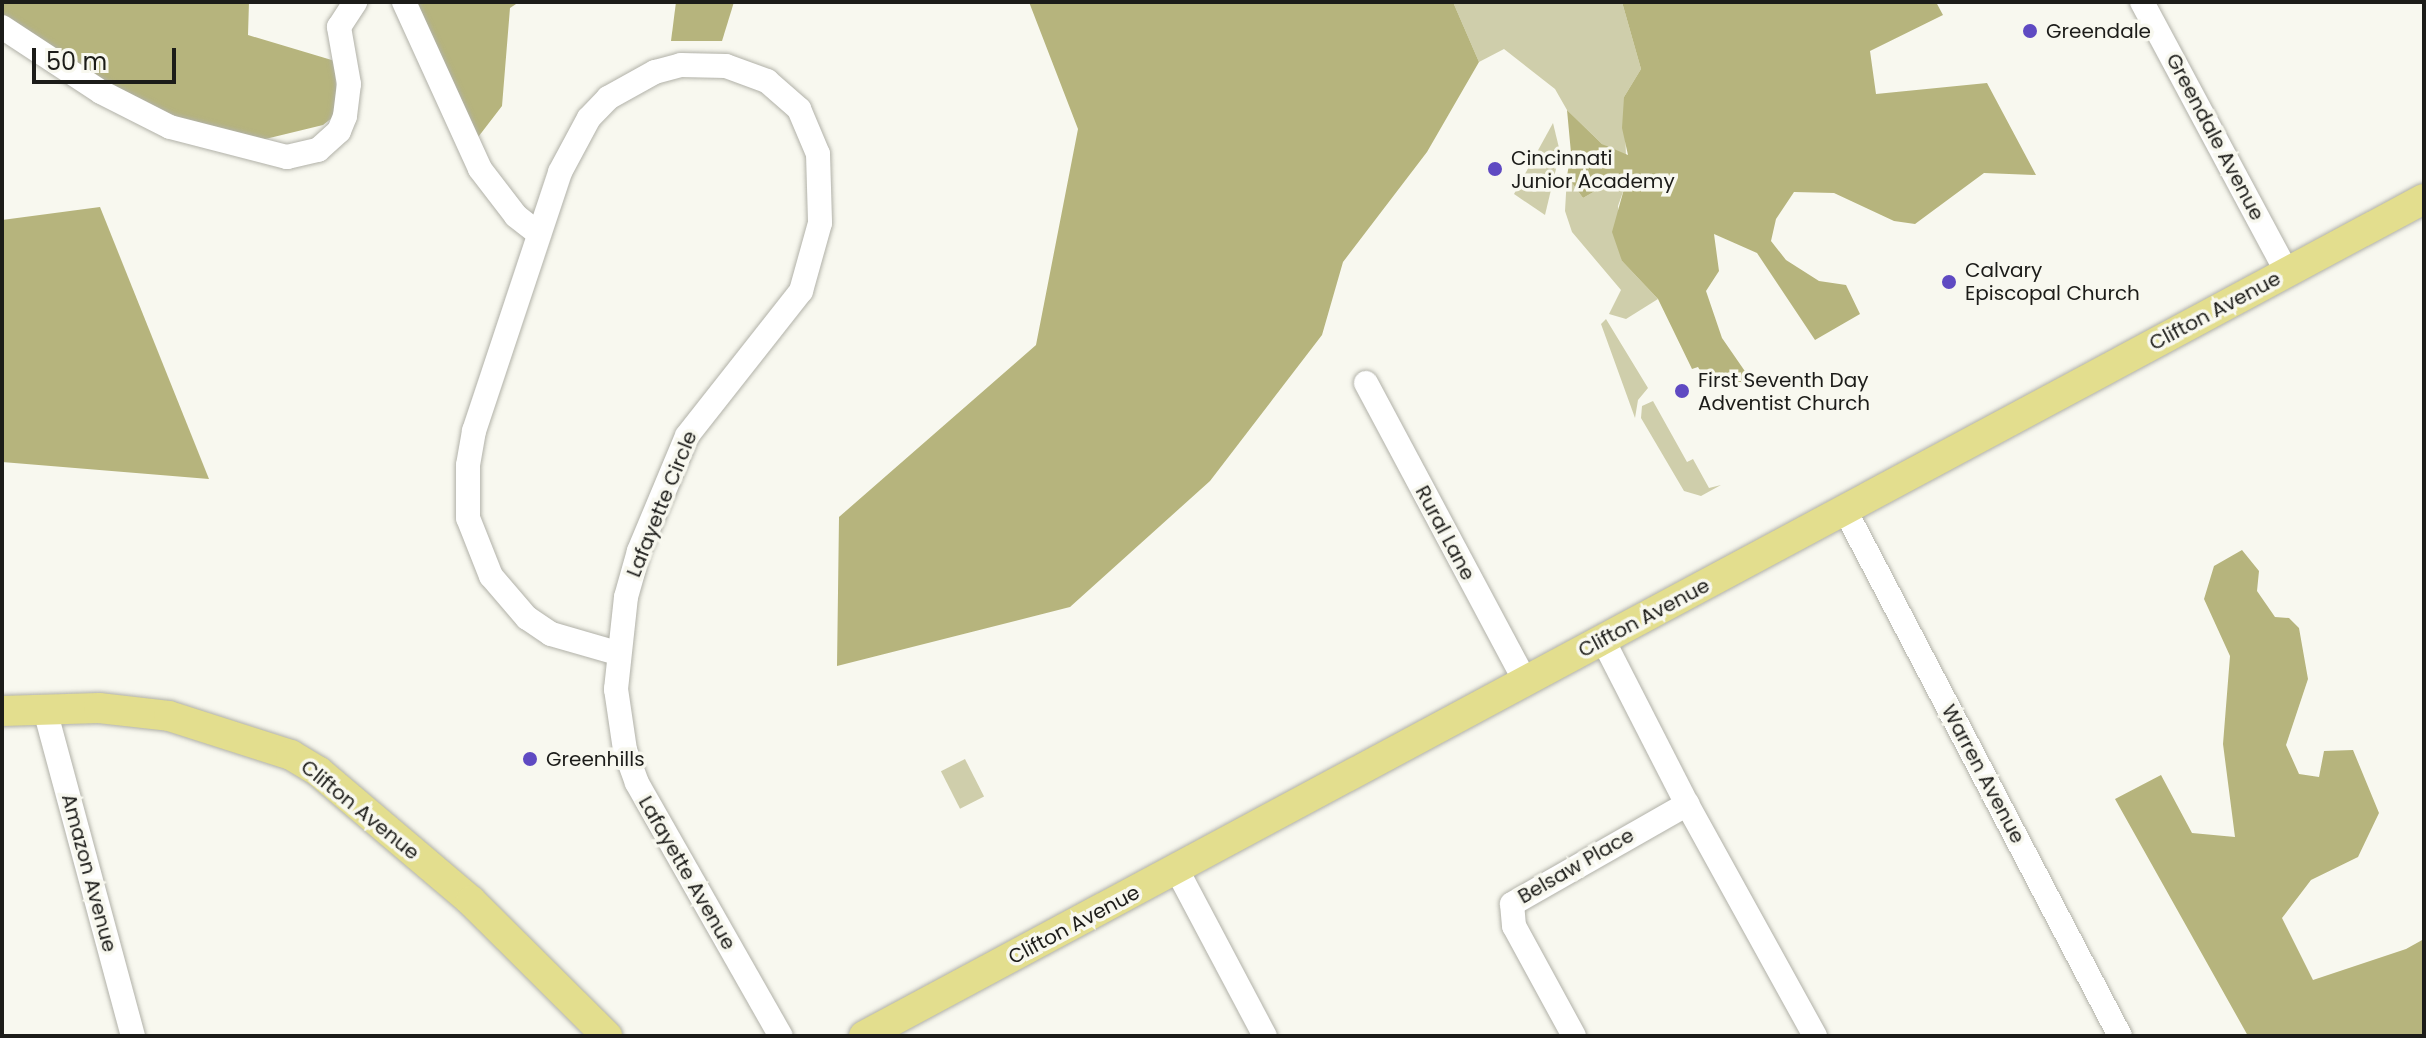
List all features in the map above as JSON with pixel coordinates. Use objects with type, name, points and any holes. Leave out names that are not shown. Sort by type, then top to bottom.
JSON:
[{"type":"main road","name":"Clifton Avenue","points":[[864,1036],[1846,512],[2424,199]]},
{"type":"main road","name":"Clifton Avenue","points":[[2,711],[99,708],[169,716],[291,755],[319,772],[471,901],[607,1036]]},
{"type":"street","points":[[2,27],[101,92],[170,127],[287,157],[318,150],[342,124],[349,84],[339,27],[355,2]]},
{"type":"street","points":[[404,2],[480,169],[516,216],[539,234]]},
{"type":"street","name":"Greendale Avenue","points":[[2142,2],[2287,272]]},
{"type":"street","name":"Lafayette Circle","points":[[708,64],[767,81],[799,109],[818,154],[820,223],[808,275],[776,327],[687,436],[639,551],[617,653],[576,646],[527,618],[491,576],[468,518],[468,465],[474,431],[560,172],[589,118],[619,90],[655,72],[708,64]]},
{"type":"street","name":"Rural Lane","points":[[1366,383],[1526,683]]},
{"type":"street","name":"Warren Avenue","points":[[1846,512],[2120,1036]]},
{"type":"street","points":[[1603,640],[1687,804],[1815,1036]]},
{"type":"street","name":"Lafayette Avenue","points":[[617,653],[618,715],[637,783],[781,1036]]},
{"type":"street","name":"Amazon Avenue","points":[[45,710],[133,1036]]},
{"type":"street","name":"Belsaw Place","points":[[1574,1036],[1514,926],[1512,904],[1687,804]]},
{"type":"street","points":[[1177,870],[1265,1036]]},
{"type":"green space","points":[[1453,2],[1622,2],[1641,69],[1624,97],[1626,157],[1602,144],[1567,110],[1555,89],[1504,49],[1479,62]]},
{"type":"green space","points":[[1553,123],[1560,152],[1545,215],[1514,194]]},
{"type":"green space","points":[[1567,176],[1583,198],[1618,178],[1624,189],[1618,206],[1622,261],[1658,299],[1626,319],[1609,314],[1621,290],[1572,232],[1565,211]]},
{"type":"green space","points":[[1606,319],[1648,388],[1638,400],[1635,418],[1601,324]]},
{"type":"green space","points":[[1653,401],[1687,462],[1693,459],[1709,488],[1721,485],[1701,496],[1684,491],[1641,418],[1642,406]]},
{"type":"green space","points":[[965,759],[984,796],[960,809],[941,771]]},
{"type":"shaded area","points":[[2,2],[249,2],[248,35],[335,61],[337,114],[323,125],[249,143],[141,107],[2,19]]},
{"type":"shaded area","points":[[410,2],[519,2],[510,8],[502,106],[472,145]]},
{"type":"shaded area","points":[[676,2],[734,2],[722,41],[671,41]]},
{"type":"shaded area","points":[[1029,2],[1453,2],[1479,62],[1427,152],[1343,262],[1322,335],[1210,481],[1070,607],[837,666],[839,517],[1036,345],[1078,129]]},
{"type":"shaded area","points":[[1622,2],[1936,2],[1943,15],[1870,51],[1876,94],[1987,83],[2036,175],[1984,173],[1915,224],[1894,221],[1834,193],[1794,192],[1776,219],[1771,241],[1786,260],[1819,281],[1846,285],[1860,314],[1815,340],[1757,253],[1714,234],[1719,271],[1706,291],[1722,338],[1751,380],[1732,386],[1708,384],[1698,367],[1692,369],[1658,299],[1622,261],[1612,232],[1624,189],[1618,178],[1583,198],[1567,176],[1571,153],[1567,110],[1602,144],[1628,155],[1622,128],[1624,97],[1641,69]]},
{"type":"shaded area","points":[[100,207],[209,479],[2,462],[2,220]]},
{"type":"shaded area","points":[[2242,550],[2259,571],[2257,591],[2275,617],[2289,618],[2299,628],[2308,679],[2286,745],[2299,774],[2319,777],[2324,751],[2353,750],[2379,813],[2358,857],[2311,880],[2282,918],[2313,980],[2406,949],[2424,939],[2424,1036],[2248,1036],[2115,799],[2161,775],[2192,833],[2235,837],[2223,744],[2230,656],[2204,599],[2214,566]]},
{"type":"place","name":"Greendale","points":[[2030,31]]},
{"type":"place","name":"Cincinnati Junior Academy","points":[[1495,169]]},
{"type":"place","name":"Calvary Episcopal Church","points":[[1949,282]]},
{"type":"place","name":"First Seventh Day Adventist Church","points":[[1682,391]]},
{"type":"place","name":"Greenhills","points":[[530,759]]}]
